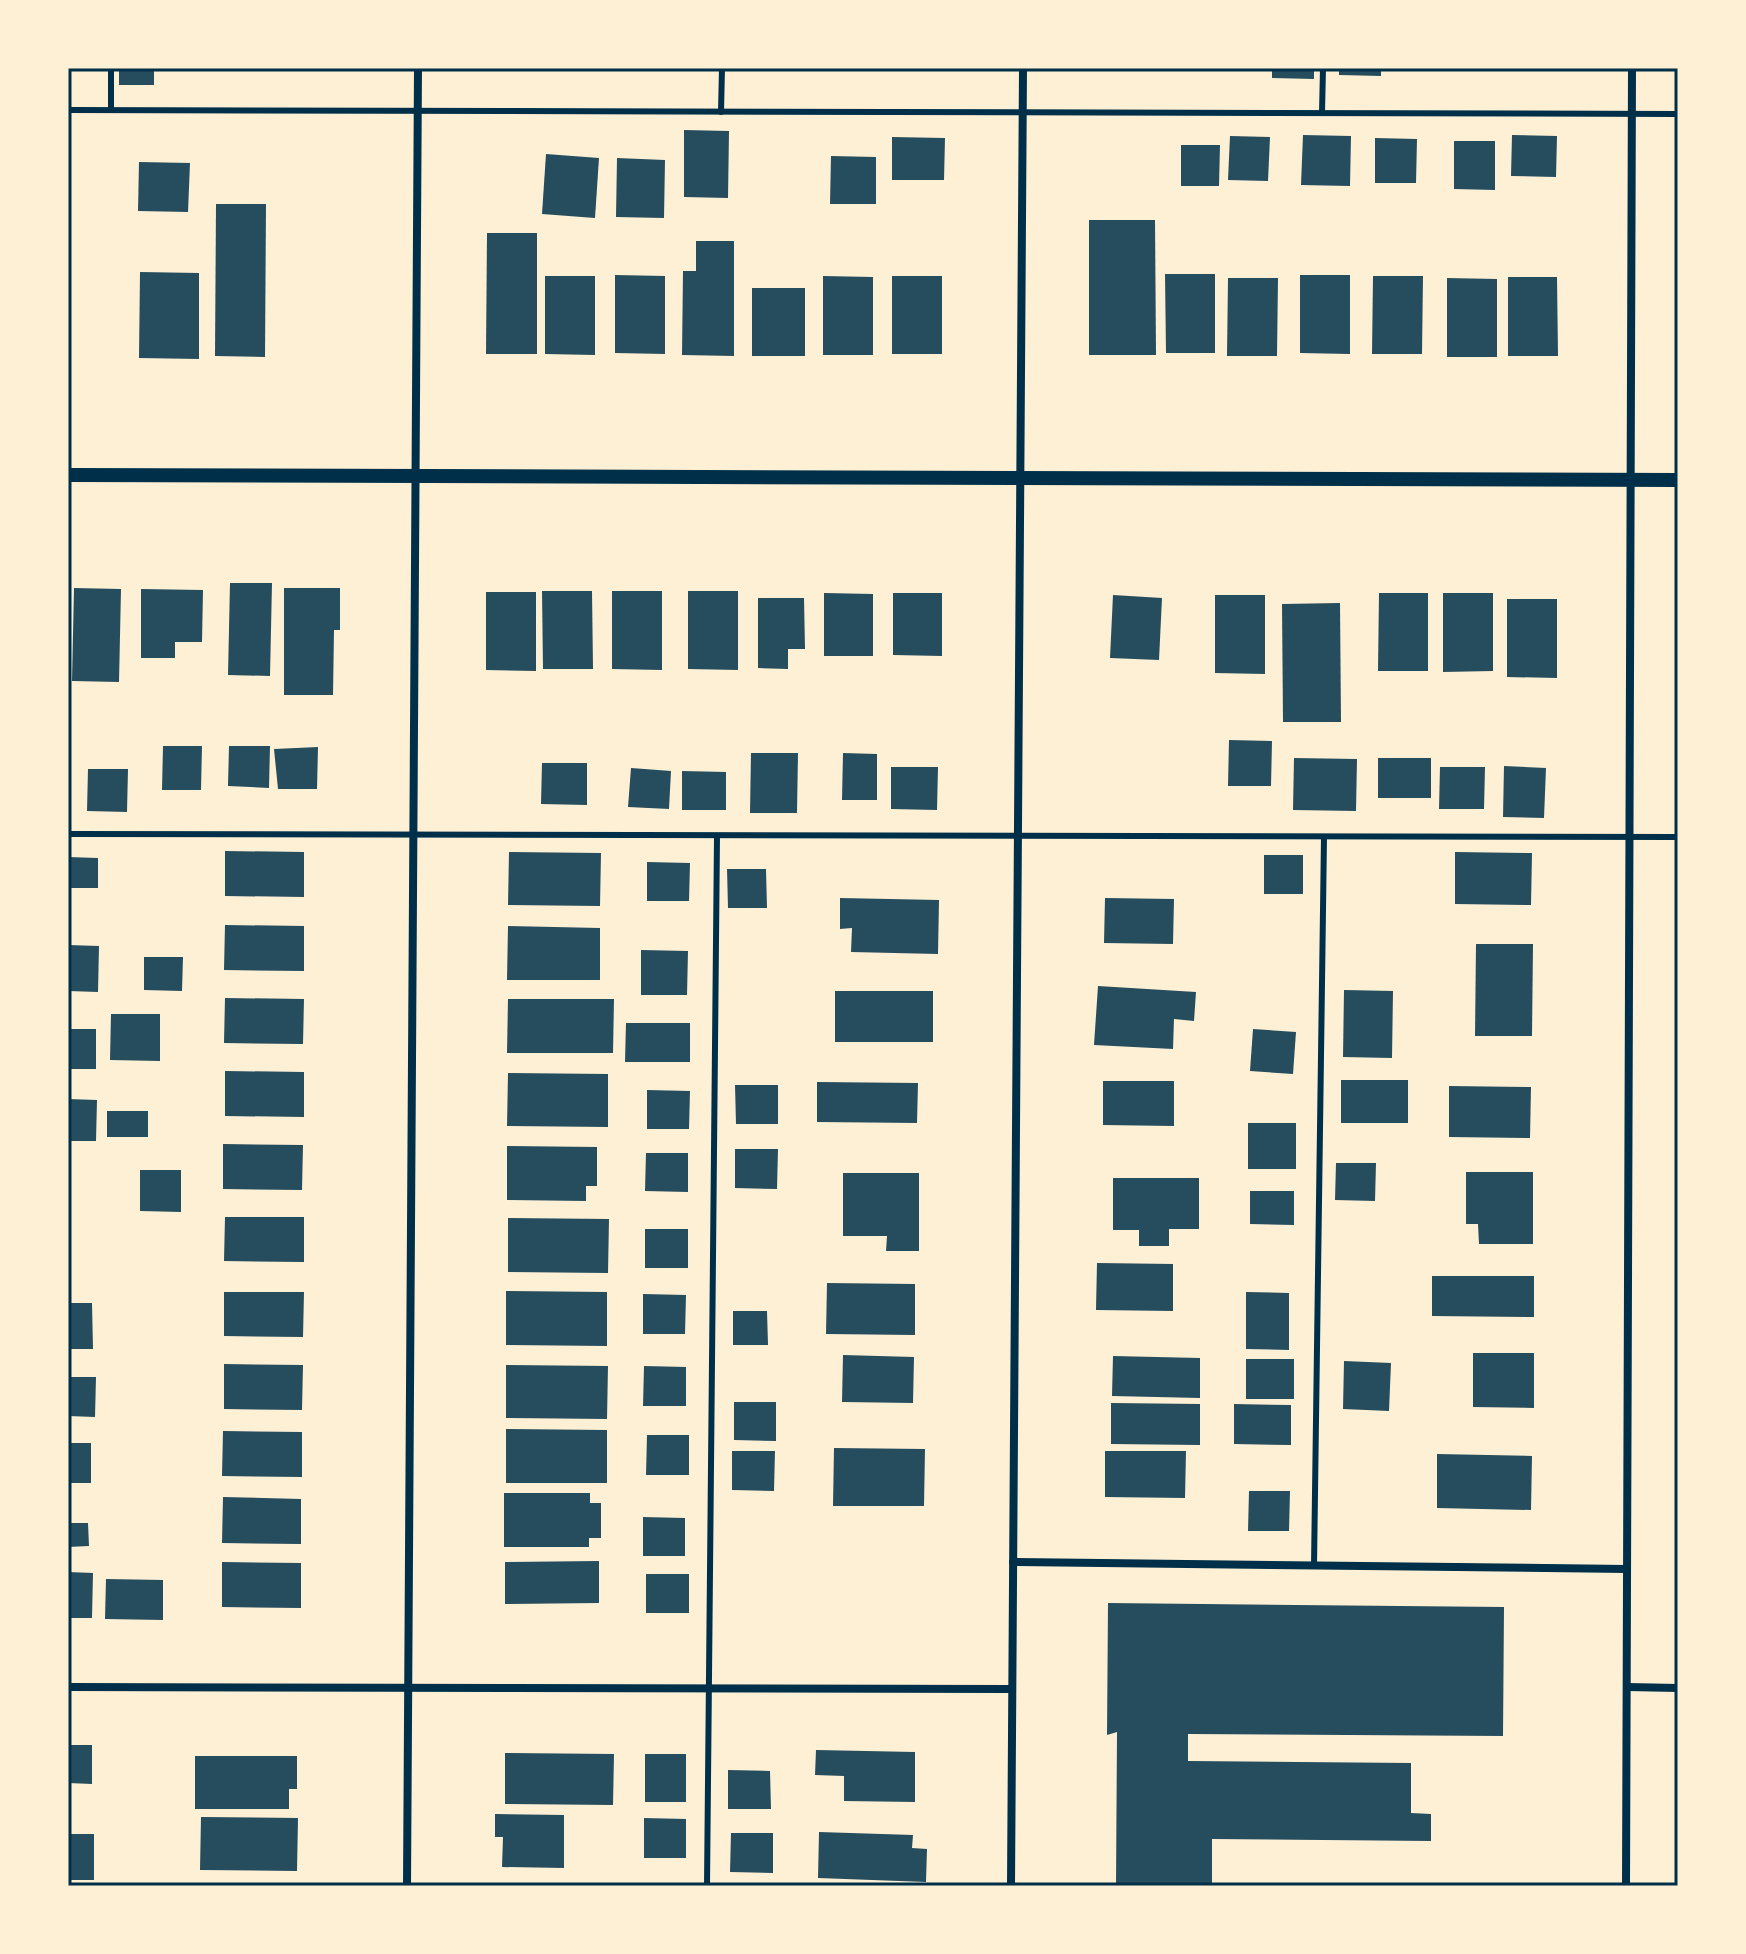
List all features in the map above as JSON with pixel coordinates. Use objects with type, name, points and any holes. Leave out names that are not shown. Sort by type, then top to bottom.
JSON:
[{"type":"street","points":[[407,1886],[418,68]]},
{"type":"street","points":[[1011,1886],[1023,68]]},
{"type":"street","points":[[1626,1886],[1632,68]]},
{"type":"street","points":[[68,475],[1678,480]]},
{"type":"street","points":[[1013,1562],[1627,1569]]},
{"type":"street","points":[[68,1687],[1012,1689]]},
{"type":"street","points":[[1627,1687],[1678,1688]]},
{"type":"lane","points":[[111,68],[111,110]]},
{"type":"lane","points":[[721,112],[722,68]]},
{"type":"lane","points":[[1322,113],[1323,68]]},
{"type":"lane","points":[[68,110],[1678,114]]},
{"type":"lane","points":[[68,834],[1678,837]]},
{"type":"lane","points":[[707,1886],[717,836]]},
{"type":"lane","points":[[1314,1566],[1324,837]]},
{"type":"building","points":[[119,68],[154,68],[154,85],[119,85]]},
{"type":"building","points":[[1272,68],[1314,68],[1314,79],[1272,78]]},
{"type":"building","points":[[1339,68],[1381,68],[1381,76],[1339,75]]},
{"type":"building","points":[[684,130],[729,131],[728,198],[684,197]]},
{"type":"building","points":[[1303,135],[1351,136],[1350,186],[1301,185]]},
{"type":"building","points":[[1512,135],[1557,136],[1556,177],[1511,176]]},
{"type":"building","points":[[1230,136],[1270,137],[1268,181],[1228,180]]},
{"type":"building","points":[[892,137],[945,138],[944,180],[892,180]]},
{"type":"building","points":[[1375,138],[1417,139],[1416,183],[1375,183]]},
{"type":"building","points":[[1454,141],[1495,141],[1495,190],[1454,189]]},
{"type":"building","points":[[1181,145],[1220,145],[1219,186],[1181,186]]},
{"type":"building","points":[[546,154],[599,158],[595,218],[542,214]]},
{"type":"building","points":[[831,156],[876,157],[876,204],[830,204]]},
{"type":"building","points":[[617,158],[665,160],[664,218],[616,217]]},
{"type":"building","points":[[139,162],[190,163],[188,212],[138,211]]},
{"type":"building","points":[[216,204],[266,204],[265,357],[215,356]]},
{"type":"building","points":[[1089,220],[1155,220],[1156,355],[1089,355]]},
{"type":"building","points":[[487,233],[537,233],[537,354],[486,354]]},
{"type":"building","points":[[696,241],[734,241],[734,356],[682,355],[683,271],[696,271]]},
{"type":"building","points":[[140,272],[199,273],[199,359],[139,358]]},
{"type":"building","points":[[1165,274],[1215,274],[1215,353],[1166,353]]},
{"type":"building","points":[[615,275],[665,276],[665,354],[615,353]]},
{"type":"building","points":[[1300,275],[1350,275],[1350,354],[1300,353]]},
{"type":"building","points":[[545,276],[595,276],[595,355],[545,354]]},
{"type":"building","points":[[823,276],[873,277],[873,355],[823,355]]},
{"type":"building","points":[[892,276],[942,276],[942,354],[892,354]]},
{"type":"building","points":[[1373,276],[1423,276],[1422,354],[1372,354]]},
{"type":"building","points":[[1508,277],[1557,277],[1558,356],[1508,356]]},
{"type":"building","points":[[1228,278],[1278,278],[1277,356],[1227,356]]},
{"type":"building","points":[[1447,278],[1497,279],[1497,357],[1447,357]]},
{"type":"building","points":[[752,288],[805,288],[805,356],[752,356]]},
{"type":"building","points":[[230,583],[272,583],[270,676],[228,675]]},
{"type":"building","points":[[74,588],[121,589],[119,682],[72,681]]},
{"type":"building","points":[[284,588],[340,588],[340,630],[334,630],[333,695],[284,695]]},
{"type":"building","points":[[141,589],[203,590],[202,642],[175,642],[175,658],[141,658]]},
{"type":"building","points":[[542,591],[592,591],[593,669],[543,669]]},
{"type":"building","points":[[612,591],[662,591],[662,670],[612,669]]},
{"type":"building","points":[[688,591],[738,591],[738,670],[688,669]]},
{"type":"building","points":[[486,592],[536,592],[536,671],[486,670]]},
{"type":"building","points":[[824,593],[873,594],[873,656],[824,656]]},
{"type":"building","points":[[893,593],[942,593],[942,656],[893,655]]},
{"type":"building","points":[[1379,593],[1428,593],[1428,671],[1378,671]]},
{"type":"building","points":[[1443,593],[1493,593],[1493,671],[1443,672]]},
{"type":"building","points":[[1113,595],[1162,598],[1159,660],[1110,658]]},
{"type":"building","points":[[1215,595],[1265,595],[1265,674],[1215,673]]},
{"type":"building","points":[[758,598],[804,598],[805,649],[788,649],[788,669],[758,668]]},
{"type":"building","points":[[1507,599],[1557,599],[1557,678],[1507,677]]},
{"type":"building","points":[[1340,603],[1341,722],[1283,722],[1282,604]]},
{"type":"building","points":[[1229,740],[1272,741],[1271,786],[1228,786]]},
{"type":"building","points":[[163,746],[202,746],[201,790],[162,790]]},
{"type":"building","points":[[229,746],[270,746],[269,788],[228,786]]},
{"type":"building","points":[[318,747],[317,789],[278,789],[274,749]]},
{"type":"building","points":[[751,753],[798,753],[797,813],[750,813]]},
{"type":"building","points":[[843,753],[877,754],[877,800],[842,800]]},
{"type":"building","points":[[1294,758],[1357,759],[1356,811],[1293,810]]},
{"type":"building","points":[[1378,758],[1431,758],[1431,798],[1378,798]]},
{"type":"building","points":[[542,763],[587,763],[587,805],[541,804]]},
{"type":"building","points":[[1504,766],[1546,768],[1544,818],[1503,817]]},
{"type":"building","points":[[891,767],[938,767],[937,810],[891,809]]},
{"type":"building","points":[[1440,767],[1485,767],[1484,809],[1439,809]]},
{"type":"building","points":[[631,768],[671,771],[669,809],[628,807]]},
{"type":"building","points":[[88,769],[128,769],[127,812],[87,811]]},
{"type":"building","points":[[682,771],[726,772],[726,810],[682,810]]},
{"type":"building","points":[[225,851],[304,852],[304,897],[225,896]]},
{"type":"building","points":[[509,852],[601,853],[600,906],[508,905]]},
{"type":"building","points":[[1455,852],[1532,853],[1531,905],[1455,904]]},
{"type":"building","points":[[1264,855],[1303,855],[1303,894],[1264,894]]},
{"type":"building","points":[[68,857],[98,858],[98,888],[68,888]]},
{"type":"building","points":[[647,862],[690,863],[689,901],[647,901]]},
{"type":"building","points":[[727,869],[766,869],[767,908],[728,908]]},
{"type":"building","points":[[840,898],[939,900],[938,954],[851,952],[852,928],[840,929]]},
{"type":"building","points":[[1105,898],[1174,899],[1173,944],[1104,943]]},
{"type":"building","points":[[225,925],[304,926],[304,971],[224,970]]},
{"type":"building","points":[[508,926],[600,928],[600,980],[507,980]]},
{"type":"building","points":[[1476,944],[1533,944],[1532,1036],[1475,1036]]},
{"type":"building","points":[[68,945],[99,946],[98,992],[68,991]]},
{"type":"building","points":[[641,950],[688,951],[687,995],[641,995]]},
{"type":"building","points":[[144,957],[183,957],[182,991],[144,990]]},
{"type":"building","points":[[1098,986],[1196,992],[1194,1021],[1174,1019],[1173,1049],[1094,1045]]},
{"type":"building","points":[[1344,990],[1393,991],[1392,1058],[1343,1057]]},
{"type":"building","points":[[835,991],[933,991],[933,1042],[835,1042]]},
{"type":"building","points":[[225,998],[304,999],[303,1044],[224,1043]]},
{"type":"building","points":[[508,999],[614,999],[613,1053],[507,1053]]},
{"type":"building","points":[[111,1014],[160,1014],[160,1061],[110,1060]]},
{"type":"building","points":[[626,1023],[690,1023],[690,1062],[625,1062]]},
{"type":"building","points":[[68,1029],[96,1029],[96,1069],[68,1069]]},
{"type":"building","points":[[1253,1029],[1296,1032],[1293,1074],[1250,1071]]},
{"type":"building","points":[[225,1071],[304,1072],[304,1117],[225,1116]]},
{"type":"building","points":[[508,1073],[608,1074],[608,1127],[507,1126]]},
{"type":"building","points":[[1341,1080],[1408,1080],[1408,1123],[1341,1123]]},
{"type":"building","points":[[1103,1081],[1174,1081],[1174,1126],[1103,1125]]},
{"type":"building","points":[[817,1082],[918,1083],[917,1123],[817,1122]]},
{"type":"building","points":[[735,1085],[778,1085],[778,1124],[736,1124]]},
{"type":"building","points":[[1449,1086],[1531,1087],[1530,1138],[1449,1137]]},
{"type":"building","points":[[647,1090],[690,1091],[689,1129],[647,1129]]},
{"type":"building","points":[[68,1099],[97,1100],[96,1141],[68,1141]]},
{"type":"building","points":[[107,1111],[148,1111],[148,1137],[107,1137]]},
{"type":"building","points":[[1248,1123],[1296,1123],[1296,1169],[1248,1169]]},
{"type":"building","points":[[223,1144],[303,1145],[302,1190],[223,1189]]},
{"type":"building","points":[[507,1146],[597,1147],[597,1186],[586,1186],[586,1201],[507,1200]]},
{"type":"building","points":[[735,1149],[778,1149],[777,1189],[735,1188]]},
{"type":"building","points":[[646,1153],[688,1153],[688,1192],[645,1191]]},
{"type":"building","points":[[1336,1163],[1376,1163],[1375,1201],[1335,1200]]},
{"type":"building","points":[[140,1170],[181,1170],[181,1212],[140,1211]]},
{"type":"building","points":[[1466,1172],[1533,1172],[1533,1244],[1479,1244],[1478,1224],[1466,1224]]},
{"type":"building","points":[[843,1173],[919,1173],[919,1251],[886,1251],[887,1236],[843,1236]]},
{"type":"building","points":[[1113,1178],[1199,1178],[1199,1229],[1169,1229],[1169,1246],[1139,1246],[1139,1230],[1113,1230]]},
{"type":"building","points":[[1250,1191],[1294,1191],[1294,1225],[1250,1224]]},
{"type":"building","points":[[225,1217],[304,1217],[304,1262],[224,1261]]},
{"type":"building","points":[[508,1218],[609,1219],[608,1273],[508,1272]]},
{"type":"building","points":[[645,1229],[688,1229],[688,1268],[645,1268]]},
{"type":"building","points":[[1097,1263],[1173,1264],[1173,1311],[1096,1310]]},
{"type":"building","points":[[1432,1276],[1534,1276],[1534,1317],[1432,1316]]},
{"type":"building","points":[[827,1283],[915,1284],[915,1335],[826,1334]]},
{"type":"building","points":[[506,1291],[607,1292],[607,1346],[506,1345]]},
{"type":"building","points":[[224,1292],[304,1292],[303,1337],[224,1336]]},
{"type":"building","points":[[1246,1292],[1289,1293],[1289,1350],[1246,1349]]},
{"type":"building","points":[[643,1294],[686,1295],[685,1334],[643,1334]]},
{"type":"building","points":[[68,1303],[92,1303],[93,1349],[68,1349]]},
{"type":"building","points":[[733,1311],[767,1311],[768,1345],[733,1345]]},
{"type":"building","points":[[1473,1353],[1534,1353],[1534,1408],[1473,1407]]},
{"type":"building","points":[[843,1355],[914,1357],[913,1403],[842,1402]]},
{"type":"building","points":[[1113,1356],[1200,1358],[1200,1398],[1112,1396]]},
{"type":"building","points":[[1246,1359],[1294,1359],[1294,1399],[1246,1399]]},
{"type":"building","points":[[1344,1361],[1391,1363],[1389,1411],[1343,1409]]},
{"type":"building","points":[[224,1364],[303,1365],[302,1410],[224,1409]]},
{"type":"building","points":[[506,1365],[608,1366],[607,1419],[506,1418]]},
{"type":"building","points":[[644,1366],[686,1367],[686,1406],[643,1406]]},
{"type":"building","points":[[68,1377],[96,1377],[95,1417],[68,1416]]},
{"type":"building","points":[[734,1402],[776,1402],[776,1441],[734,1440]]},
{"type":"building","points":[[1111,1403],[1200,1404],[1200,1445],[1111,1444]]},
{"type":"building","points":[[1234,1404],[1291,1405],[1291,1445],[1234,1444]]},
{"type":"building","points":[[506,1429],[607,1430],[607,1483],[506,1483]]},
{"type":"building","points":[[223,1431],[302,1432],[302,1477],[222,1476]]},
{"type":"building","points":[[647,1435],[689,1435],[689,1475],[646,1475]]},
{"type":"building","points":[[68,1443],[91,1443],[91,1483],[68,1483]]},
{"type":"building","points":[[834,1448],[925,1449],[924,1506],[833,1506]]},
{"type":"building","points":[[732,1451],[775,1451],[774,1491],[732,1490]]},
{"type":"building","points":[[1105,1451],[1186,1451],[1185,1498],[1105,1497]]},
{"type":"building","points":[[1437,1454],[1532,1456],[1531,1510],[1437,1508]]},
{"type":"building","points":[[1249,1491],[1290,1491],[1289,1531],[1248,1531]]},
{"type":"building","points":[[504,1493],[590,1493],[590,1503],[601,1503],[601,1538],[589,1538],[589,1547],[504,1547]]},
{"type":"building","points":[[223,1497],[301,1499],[301,1544],[222,1543]]},
{"type":"building","points":[[643,1517],[685,1518],[685,1556],[643,1556]]},
{"type":"building","points":[[68,1523],[88,1523],[89,1546],[68,1547]]},
{"type":"building","points":[[599,1561],[599,1603],[505,1604],[505,1562]]},
{"type":"building","points":[[222,1562],[301,1563],[301,1608],[222,1607]]},
{"type":"building","points":[[68,1572],[93,1573],[92,1618],[68,1618]]},
{"type":"building","points":[[646,1574],[689,1574],[689,1613],[646,1613]]},
{"type":"building","points":[[106,1579],[163,1580],[163,1620],[105,1619]]},
{"type":"building","points":[[1108,1603],[1504,1607],[1503,1736],[1188,1734],[1188,1761],[1411,1763],[1411,1813],[1431,1814],[1431,1841],[1212,1839],[1212,1886],[1116,1886],[1117,1732],[1107,1735]]},
{"type":"building","points":[[68,1745],[92,1745],[92,1784],[68,1783]]},
{"type":"building","points":[[816,1750],[915,1752],[915,1802],[844,1801],[844,1776],[815,1775]]},
{"type":"building","points":[[505,1753],[614,1754],[613,1805],[505,1804]]},
{"type":"building","points":[[645,1754],[686,1754],[686,1802],[645,1802]]},
{"type":"building","points":[[195,1756],[297,1756],[297,1789],[289,1789],[289,1809],[195,1809]]},
{"type":"building","points":[[728,1770],[770,1771],[771,1809],[728,1809]]},
{"type":"building","points":[[495,1814],[564,1815],[564,1868],[502,1867],[503,1837],[495,1837]]},
{"type":"building","points":[[201,1817],[298,1818],[297,1871],[200,1870]]},
{"type":"building","points":[[644,1818],[686,1819],[686,1858],[644,1858]]},
{"type":"building","points":[[819,1832],[913,1835],[912,1848],[927,1849],[926,1882],[818,1878]]},
{"type":"building","points":[[731,1833],[773,1833],[773,1873],[730,1872]]},
{"type":"building","points":[[68,1834],[94,1834],[94,1880],[68,1880]]}]
